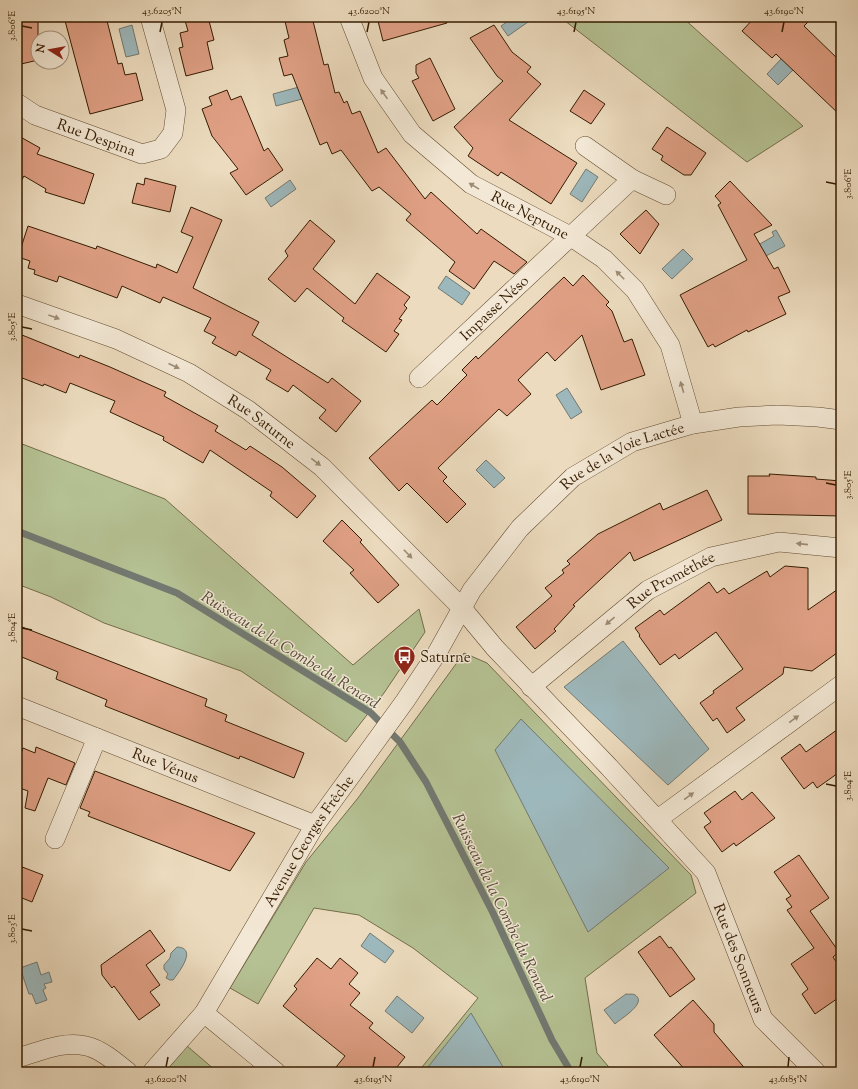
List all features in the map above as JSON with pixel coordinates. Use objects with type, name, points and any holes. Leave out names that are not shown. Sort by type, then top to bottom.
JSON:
[{"type":"street","name":"Rue Despina","points":[[17,103],[35,115],[142,154],[161,149],[173,133],[176,110],[150,17]]},
{"type":"street","name":"Rue Neptune","points":[[349,17],[373,78],[412,134],[471,184],[570,236],[604,259],[635,290],[670,345],[693,424]]},
{"type":"street","points":[[585,146],[632,179],[666,195]]},
{"type":"street","name":"Impasse Néso","points":[[419,378],[632,179]]},
{"type":"street","name":"Rue Saturne","points":[[17,304],[116,339],[189,372],[248,410],[322,467],[461,608],[531,687],[658,819],[706,873]]},
{"type":"street","name":"Rue de la Voie Lactée","points":[[461,608],[472,590],[520,528],[573,477],[632,442],[693,424],[739,417],[778,415],[841,420]]},
{"type":"street","name":"Rue Prométhée","points":[[531,687],[648,590],[711,557],[779,542],[841,548]]},
{"type":"street","name":"Avenue Georges Frêche","points":[[152,1072],[204,1013],[315,825],[406,701],[437,653],[461,608]]},
{"type":"street","points":[[658,819],[841,685]]},
{"type":"street","name":"Rue Vénus","points":[[17,706],[315,825]]},
{"type":"street","points":[[55,839],[97,738]]},
{"type":"street","name":"Rue des Sonneurs","points":[[706,873],[763,1019],[816,1072]]},
{"type":"street","points":[[204,1013],[276,1072]]},
{"type":"street","points":[[17,1058],[67,1044],[87,1046],[112,1059],[128,1072]]},
{"type":"green space","points":[[560,17],[682,17],[803,126],[747,162]]},
{"type":"green space","points":[[17,442],[165,499],[353,665],[419,609],[425,632],[384,693],[346,742],[241,671],[104,623],[51,597],[17,584]]},
{"type":"green space","points":[[464,653],[487,663],[691,875],[696,893],[585,978],[597,1053],[613,1072],[418,1072],[478,998],[413,948],[359,915],[314,908],[258,1004],[230,988],[306,862],[358,798]]},
{"type":"green space","points":[[187,1046],[215,1070],[213,1072],[165,1072]]},
{"type":"water","points":[[514,17],[525,17],[528,22],[508,36],[501,26]]},
{"type":"water","points":[[132,25],[139,54],[126,57],[119,29]]},
{"type":"water","points":[[782,58],[794,69],[778,85],[767,74]]},
{"type":"water","points":[[299,87],[302,99],[276,106],[273,94]]},
{"type":"water","points":[[586,169],[598,177],[582,202],[570,194]]},
{"type":"water","points":[[290,180],[296,189],[271,207],[265,198]]},
{"type":"water","points":[[776,230],[785,246],[764,257],[758,245],[774,236],[772,232]]},
{"type":"water","points":[[683,249],[693,259],[672,279],[662,269]]},
{"type":"water","points":[[446,276],[470,293],[462,305],[438,288]]},
{"type":"water","points":[[567,388],[582,412],[571,419],[556,395]]},
{"type":"water","points":[[486,460],[505,478],[494,488],[476,470]]},
{"type":"water","points":[[623,641],[709,749],[668,785],[564,687]]},
{"type":"water","points":[[521,719],[669,868],[588,932],[495,750]]},
{"type":"water","points":[[370,933],[394,951],[385,963],[361,946]]},
{"type":"water","points":[[177,947],[183,948],[186,951],[187,956],[179,972],[173,980],[170,980],[166,978],[168,974],[164,969],[164,965],[170,958],[171,953]]},
{"type":"water","points":[[37,962],[41,975],[49,972],[52,982],[44,984],[46,988],[43,990],[47,1000],[36,1004],[32,994],[29,994],[20,968]]},
{"type":"water","points":[[626,994],[635,995],[638,998],[638,1002],[632,1011],[615,1024],[604,1010]]},
{"type":"water","points":[[397,996],[424,1018],[412,1033],[385,1011]]},
{"type":"water","points":[[471,1013],[506,1072],[424,1072]]},
{"type":"building","points":[[38,17],[38,30],[30,30],[30,62],[17,65],[17,22]]},
{"type":"building","points":[[64,17],[106,17],[118,64],[122,63],[125,75],[136,73],[143,100],[90,114],[70,39],[70,30],[67,30]]},
{"type":"building","points":[[184,17],[208,17],[214,40],[207,42],[213,69],[186,76],[179,48],[183,47],[180,33],[188,31]]},
{"type":"building","points":[[284,17],[312,17],[324,65],[328,64],[335,93],[339,92],[344,103],[347,101],[352,114],[360,111],[378,153],[386,148],[425,199],[431,192],[477,234],[481,229],[527,262],[514,274],[494,261],[474,289],[449,271],[455,262],[406,220],[411,214],[379,187],[372,191],[341,150],[332,154],[327,142],[320,145],[292,74],[284,76],[279,58],[288,56],[284,40],[289,38]]},
{"type":"building","points":[[377,17],[447,17],[447,23],[383,41]]},
{"type":"building","points":[[755,17],[813,17],[804,26],[841,62],[841,116],[776,54],[772,58],[742,31]]},
{"type":"building","points":[[494,25],[512,52],[531,67],[527,72],[541,84],[509,120],[577,163],[551,204],[501,172],[498,176],[468,156],[473,148],[454,127],[503,81],[497,76],[470,38]]},
{"type":"building","points":[[430,58],[455,109],[433,121],[412,81],[419,78],[416,73],[416,65]]},
{"type":"building","points":[[227,90],[231,100],[241,96],[264,151],[268,148],[283,170],[246,195],[230,173],[238,169],[212,136],[202,109],[212,105],[209,97]]},
{"type":"building","points":[[584,90],[605,104],[591,124],[570,111]]},
{"type":"building","points":[[667,127],[706,153],[691,175],[684,175],[661,160],[663,156],[652,149]]},
{"type":"building","points":[[17,135],[40,148],[37,154],[94,174],[84,204],[45,192],[46,189],[24,176],[17,188]]},
{"type":"building","points":[[145,178],[176,186],[170,212],[132,203],[137,183],[144,185]]},
{"type":"building","points":[[730,181],[772,225],[754,234],[774,269],[778,267],[790,292],[778,297],[786,314],[748,332],[747,330],[715,347],[713,344],[708,347],[680,295],[747,260],[718,205],[721,203],[715,196]]},
{"type":"building","points":[[191,207],[222,220],[193,288],[259,322],[252,335],[328,383],[332,378],[361,401],[336,432],[319,418],[326,410],[293,385],[288,392],[266,379],[271,370],[239,351],[236,356],[212,343],[216,337],[204,331],[211,318],[163,297],[160,303],[122,286],[117,298],[59,276],[57,282],[34,274],[35,270],[28,268],[30,261],[18,257],[28,226],[96,249],[97,246],[156,268],[157,264],[177,273],[193,237],[181,232]]},
{"type":"building","points":[[646,210],[659,224],[640,254],[620,234]]},
{"type":"building","points":[[310,220],[335,241],[313,269],[355,304],[377,273],[410,297],[404,305],[407,308],[399,319],[402,320],[394,331],[399,334],[386,352],[342,321],[344,318],[307,288],[295,302],[268,279],[288,256],[285,251]]},
{"type":"building","points":[[583,275],[609,302],[606,305],[612,311],[624,342],[632,339],[645,375],[601,390],[582,335],[555,361],[547,352],[518,380],[531,394],[507,416],[499,409],[438,468],[447,477],[443,481],[466,504],[447,523],[407,483],[399,491],[369,458],[432,400],[437,405],[467,375],[462,370],[476,356],[478,359],[564,277],[573,286]]},
{"type":"building","points":[[22,335],[79,358],[80,355],[166,392],[164,396],[218,426],[215,431],[246,450],[250,446],[282,467],[316,496],[297,518],[270,496],[272,492],[210,450],[203,463],[163,440],[164,437],[110,412],[115,401],[70,383],[66,393],[44,384],[43,386],[17,376],[17,347]]},
{"type":"building","points":[[769,474],[816,477],[816,479],[841,481],[841,516],[748,514],[748,476],[770,476]]},
{"type":"building","points":[[707,490],[722,520],[634,561],[630,552],[573,605],[575,606],[554,629],[556,631],[535,649],[516,627],[552,596],[545,588],[564,573],[562,570],[570,564],[567,561],[598,534],[660,503],[663,510]]},
{"type":"building","points":[[342,520],[362,540],[360,542],[399,585],[378,603],[350,573],[354,570],[323,541]]},
{"type":"building","points":[[785,566],[808,568],[808,610],[841,587],[841,650],[812,671],[784,667],[783,674],[736,708],[745,720],[727,733],[717,718],[713,721],[700,703],[714,693],[713,691],[743,669],[716,632],[679,659],[675,654],[660,665],[635,628],[660,610],[664,615],[709,582],[717,593],[724,588],[729,594],[767,571],[770,577]]},
{"type":"building","points":[[17,625],[207,699],[205,706],[227,715],[225,721],[304,753],[294,778],[240,756],[239,759],[105,706],[107,700],[56,679],[58,672],[17,655]]},
{"type":"building","points":[[841,727],[841,771],[817,788],[813,782],[804,789],[781,758],[800,744],[806,752]]},
{"type":"building","points":[[36,747],[75,763],[66,785],[48,778],[35,811],[25,808],[28,791],[17,787],[17,764],[23,748],[35,753]]},
{"type":"building","points":[[95,771],[255,833],[230,871],[88,816],[90,812],[80,808]]},
{"type":"building","points":[[735,791],[742,800],[752,792],[775,818],[736,846],[734,843],[722,852],[704,827],[711,822],[704,813]]},
{"type":"building","points":[[799,855],[829,898],[810,911],[839,952],[833,957],[841,969],[841,996],[815,1014],[802,994],[808,989],[791,964],[814,948],[787,910],[792,907],[786,899],[791,896],[774,872]]},
{"type":"building","points":[[17,865],[43,875],[32,902],[17,896]]},
{"type":"building","points":[[150,930],[165,951],[146,965],[160,985],[150,992],[160,1005],[139,1020],[114,986],[112,988],[102,975],[101,965]]},
{"type":"building","points":[[660,936],[669,948],[671,947],[695,979],[670,997],[638,952]]},
{"type":"building","points":[[317,958],[331,969],[340,958],[358,973],[349,984],[360,993],[350,1005],[373,1023],[369,1028],[405,1057],[393,1072],[332,1072],[345,1056],[283,1006],[297,989],[294,986]]},
{"type":"building","points":[[693,1000],[714,1024],[714,1032],[748,1072],[687,1072],[654,1035]]},
{"type":"waterway","name":"Ruisseau de la Combe du Renard","points":[[17,531],[177,593],[371,713],[400,742],[426,782],[493,913],[552,1040],[571,1072]]},
{"type":"place","name":"Saturne","points":[[405,676]]}]
